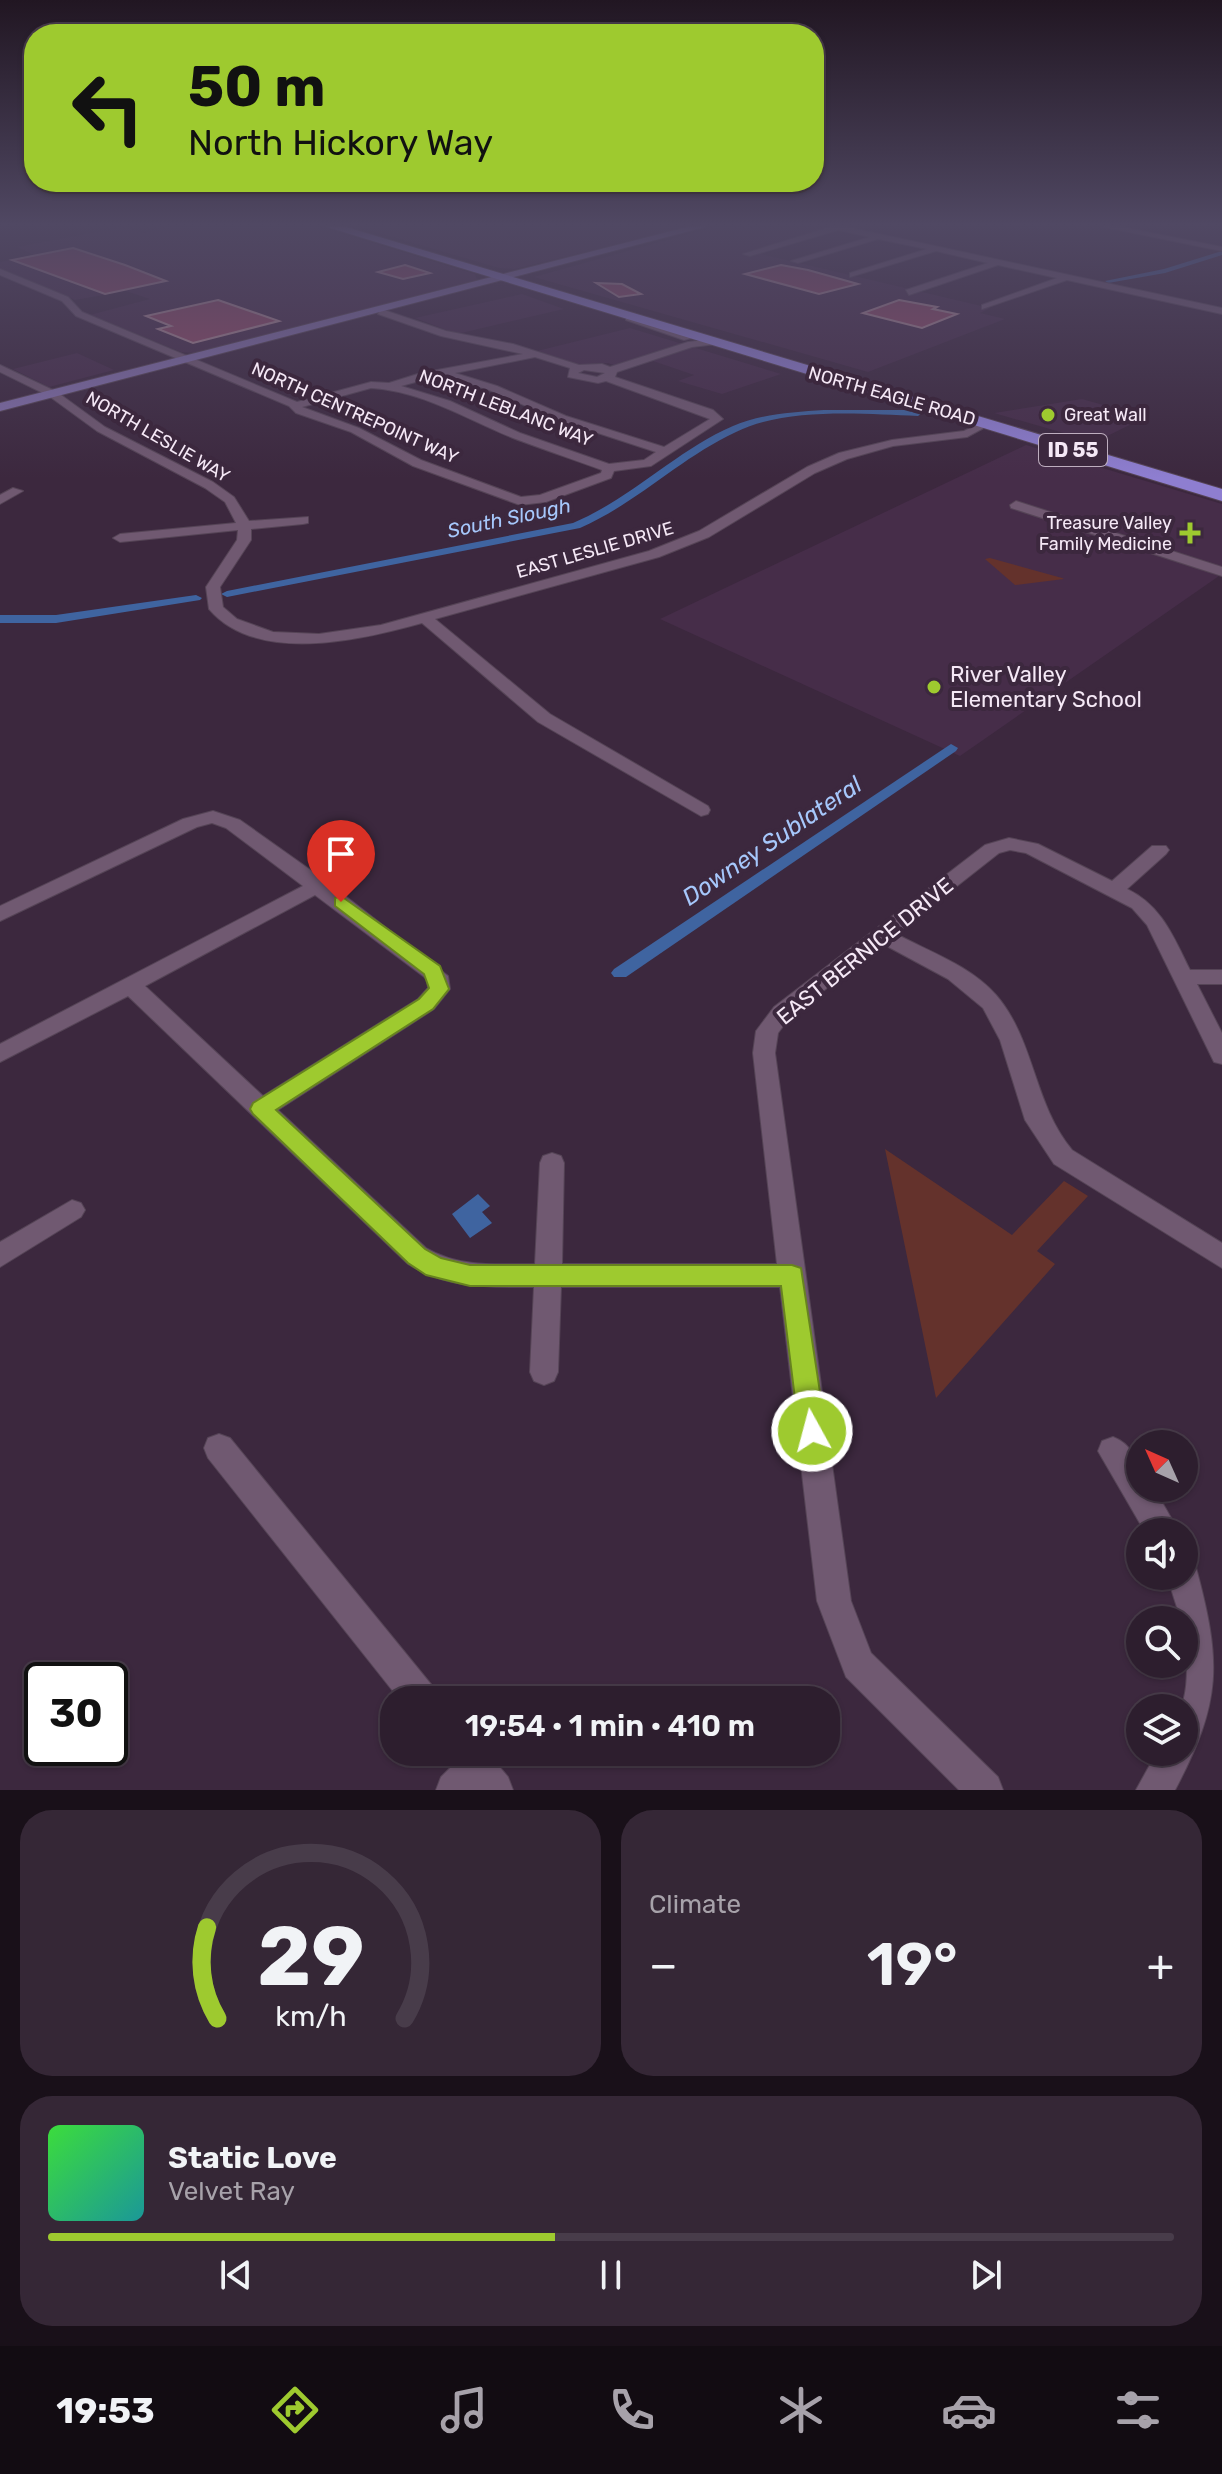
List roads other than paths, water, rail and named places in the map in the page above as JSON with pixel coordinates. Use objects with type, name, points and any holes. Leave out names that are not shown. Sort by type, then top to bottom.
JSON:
[{"type":"highway","name":"NORTH EAGLE ROAD","points":[[607,311],[1222,484]]},
{"type":"highway","name":"NORTH EAGLE ROAD","points":[[618,311],[1222,495]]},
{"type":"main road","points":[[0,407],[374,311]]},
{"type":"main road","points":[[333,321],[386,311]]},
{"type":"street","name":"NORTH CENTREPOINT WAY","points":[[76,311],[311,416],[355,430],[427,467],[525,501],[542,499],[607,475],[608,468]]},
{"type":"street","points":[[381,312],[449,336],[607,372],[716,416],[707,427],[666,452],[637,465],[608,468]]},
{"type":"street","points":[[607,372],[686,340],[629,318]]},
{"type":"street","points":[[607,372],[691,344],[713,342]]},
{"type":"street","points":[[294,406],[371,385],[390,386],[537,354]]},
{"type":"street","name":"NORTH LESLIE WAY","points":[[0,368],[53,394],[101,429],[209,485],[230,500],[245,526]]},
{"type":"street","points":[[445,373],[520,398],[562,418],[666,452]]},
{"type":"street","name":"NORTH LEBLANC WAY","points":[[390,386],[446,403],[516,435],[608,468]]},
{"type":"street","name":"EAST LESLIE DRIVE","points":[[245,526],[244,540],[213,587],[216,609],[232,623],[287,638],[339,638],[425,618],[680,545],[843,456],[892,443],[967,434],[985,424]]},
{"type":"street","points":[[0,500],[17,491]]},
{"type":"street","points":[[1016,505],[1222,572]]},
{"type":"street","points":[[120,538],[303,520]]},
{"type":"street","points":[[425,618],[544,718],[701,810]]},
{"type":"street","points":[[0,914],[190,823],[213,817],[233,824],[433,971],[439,989],[426,1004],[261,1109]]},
{"type":"street","name":"EAST BERNICE DRIVE","points":[[792,1275],[764,1053],[767,1031],[782,1012],[992,849],[1009,844],[1031,848],[1116,888]]},
{"type":"street","points":[[1159,850],[1116,888],[1139,903],[1156,922],[1222,1056]]},
{"type":"street","points":[[0,1054],[319,885]]},
{"type":"street","points":[[882,935],[970,984],[989,1000],[1001,1018],[1035,1120],[1044,1138],[1063,1157],[1222,1257]]},
{"type":"street","points":[[1183,977],[1222,977]]},
{"type":"street","points":[[130,985],[417,1256],[435,1267],[470,1276],[792,1275],[834,1601],[839,1615],[858,1665],[985,1790]]},
{"type":"street","points":[[544,1372],[552,1163]]},
{"type":"street","points":[[0,1256],[72,1210]]},
{"type":"street","points":[[219,1448],[411,1686]]},
{"type":"street","points":[[1113,1451],[1154,1518]]},
{"type":"street","points":[[1187,1590],[1208,1659],[1206,1690],[1198,1714]]},
{"type":"street","points":[[1154,1790],[1169,1766]]},
{"type":"water","points":[[478,1194],[490,1206],[482,1212],[492,1223],[470,1238],[452,1214]]},
{"type":"waterway","name":"South Slough","points":[[227,594],[576,526],[618,505],[714,440],[752,422],[798,414],[918,413]]},
{"type":"waterway","name":"South Slough","points":[[0,619],[56,619],[196,598]]},
{"type":"waterway","name":"Downey Sublateral","points":[[620,973],[951,748]]},
{"type":"place","name":"Great Wall","points":[[1048,415]]},
{"type":"place","name":"Treasure Valley Family Medicine","points":[[1190,533]]},
{"type":"place","name":"River Valley Elementary School","points":[[934,687]]}]
